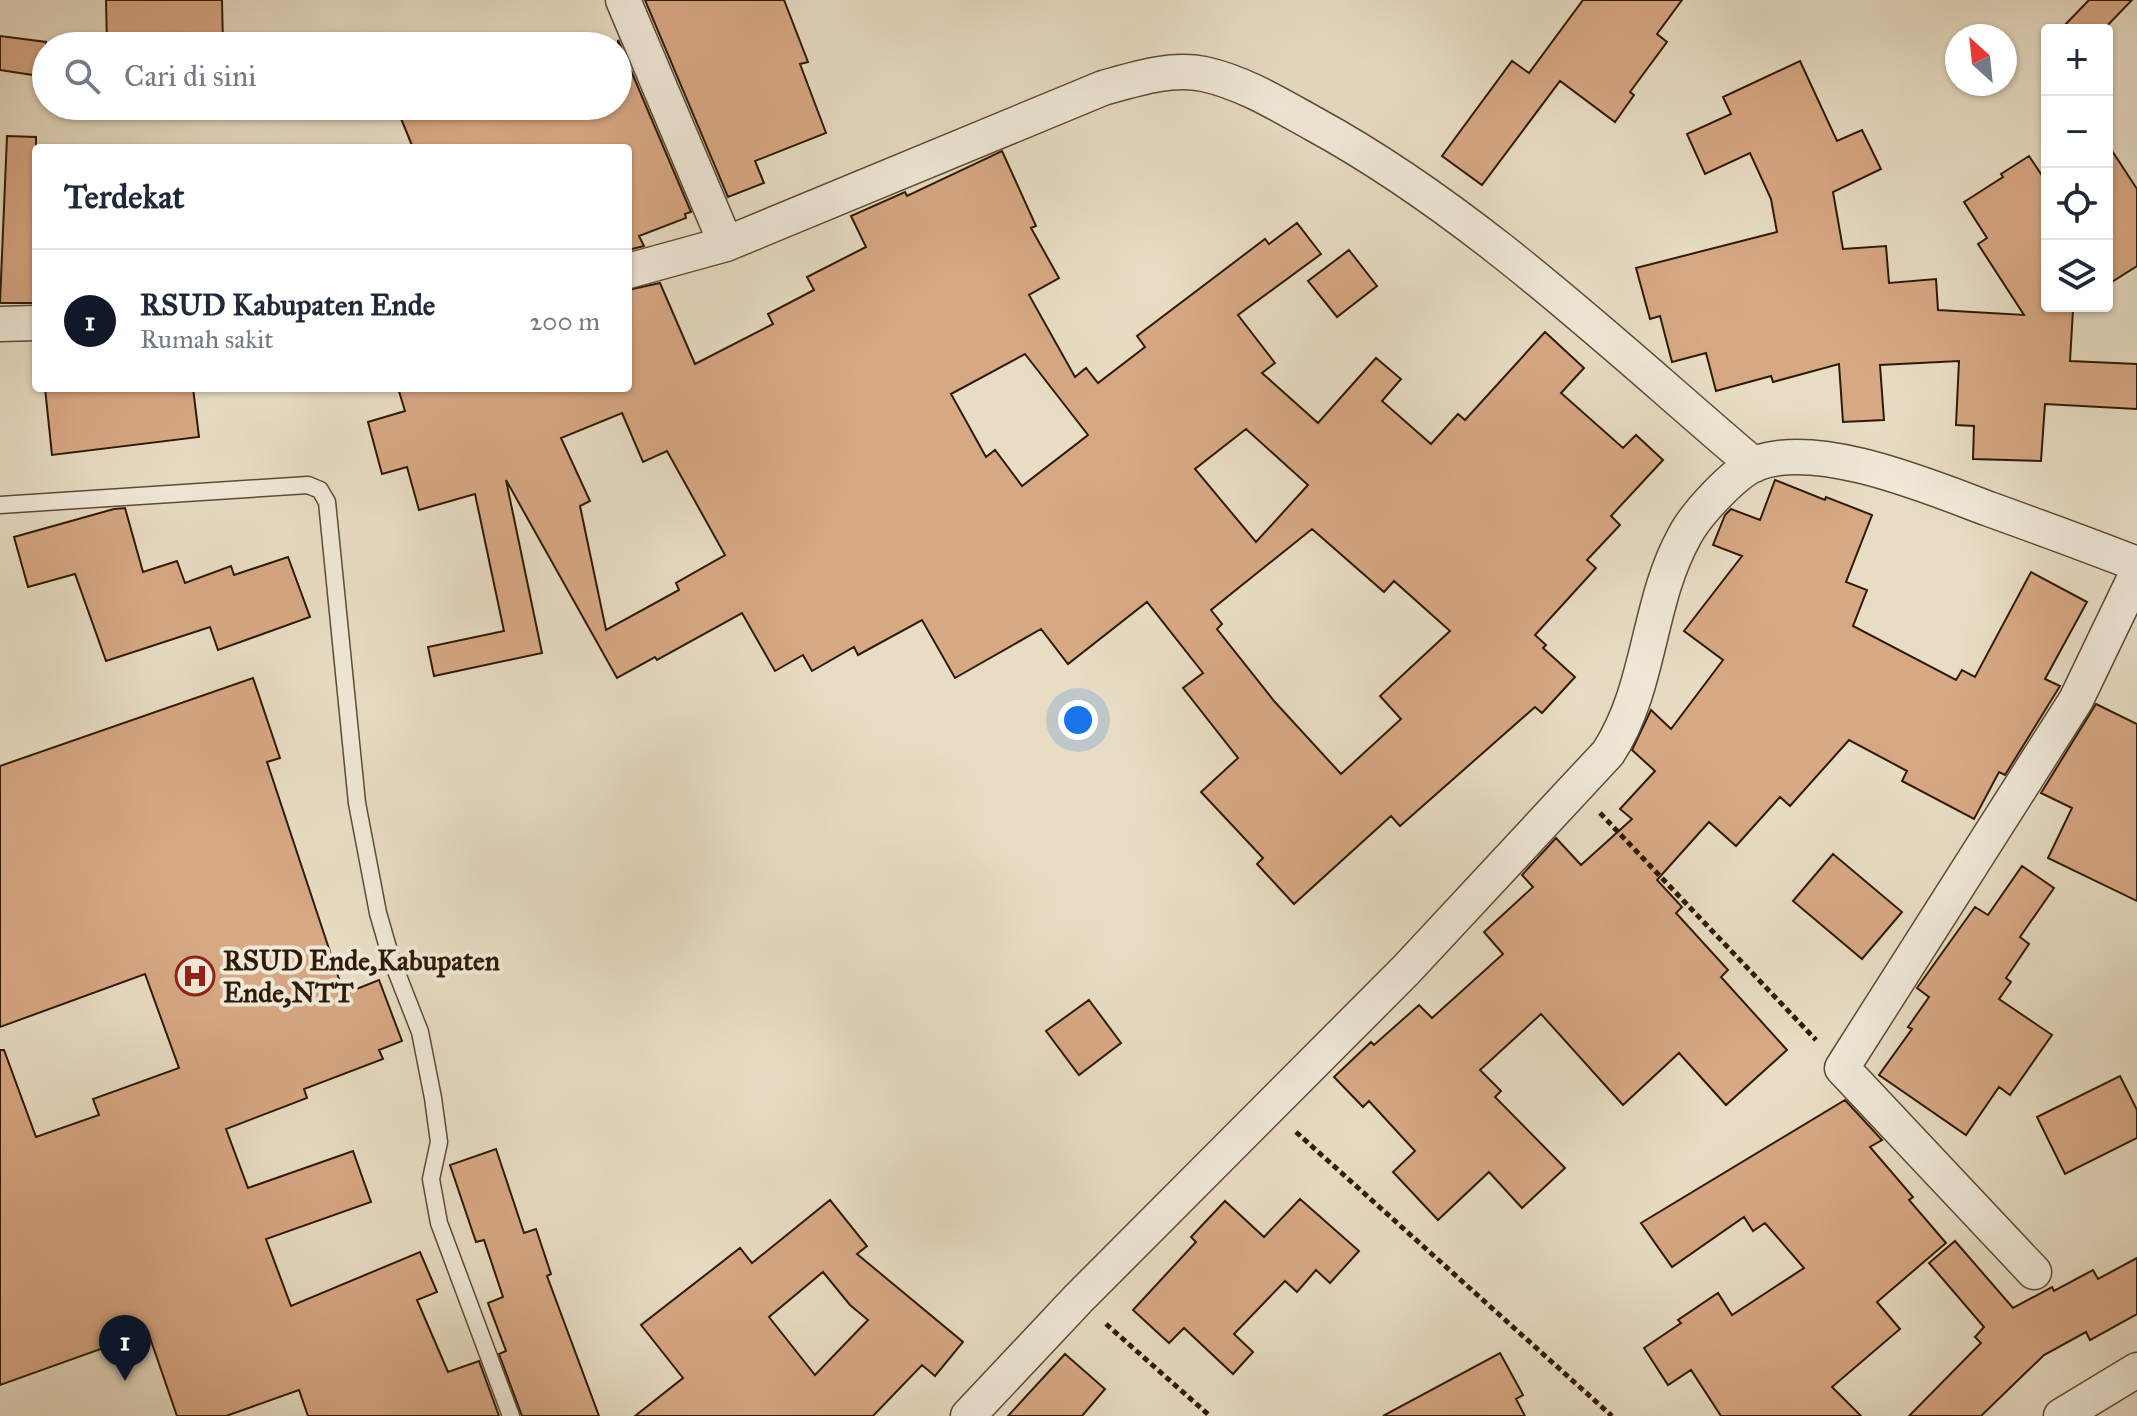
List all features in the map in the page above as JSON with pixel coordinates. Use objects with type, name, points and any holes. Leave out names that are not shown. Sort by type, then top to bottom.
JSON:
[{"type":"street","points":[[623,0],[726,244]]},
{"type":"street","points":[[632,270],[726,244],[1103,88],[1152,75],[1200,73],[1240,83],[1342,139],[1469,223],[1754,465]]},
{"type":"street","points":[[0,324],[32,323]]},
{"type":"street","points":[[968,1416],[1078,1299],[1406,970],[1577,789],[1622,732],[1635,700],[1667,577],[1684,536],[1713,497],[1754,465],[1785,457],[1828,460],[1901,477],[2137,564]]},
{"type":"street","points":[[2034,1272],[1842,1068],[2076,700],[2137,573]]},
{"type":"street","points":[[2061,1416],[2137,1370]]},
{"type":"lane","points":[[0,505],[308,485],[320,490],[327,502],[357,803],[378,913],[391,958],[420,1032],[433,1098],[439,1142],[431,1179],[439,1223],[511,1416]]},
{"type":"path","points":[[1577,789],[1842,1068]]},
{"type":"path","points":[[1269,1107],[1612,1416]]},
{"type":"path","points":[[1078,1299],[1210,1416]]},
{"type":"building","points":[[106,0],[222,0],[223,32],[107,32]]},
{"type":"building","points":[[645,0],[784,0],[808,62],[800,64],[826,133],[755,161],[764,183],[728,197]]},
{"type":"building","points":[[1583,0],[1682,0],[1657,34],[1667,42],[1630,92],[1634,95],[1615,122],[1560,81],[1482,185],[1442,156],[1512,61],[1529,73]]},
{"type":"building","points":[[2089,0],[2132,0],[2109,24],[2066,24]]},
{"type":"building","points":[[0,36],[32,40],[32,75],[0,70]]},
{"type":"building","points":[[1800,61],[1837,141],[1862,130],[1881,169],[1833,192],[1843,249],[1886,246],[1889,283],[1936,279],[1938,310],[2024,315],[1978,244],[1987,238],[1964,202],[2029,156],[2041,174],[2041,312],[2073,312],[2070,361],[2137,364],[2137,409],[2045,404],[2041,461],[1973,459],[1974,426],[1956,425],[1959,361],[1880,365],[1884,420],[1843,422],[1839,364],[1773,382],[1771,376],[1716,391],[1706,353],[1672,362],[1660,316],[1650,319],[1636,268],[1777,232],[1771,199],[1750,153],[1705,174],[1687,134],[1731,114],[1723,97]]},
{"type":"building","points":[[632,73],[691,212],[685,214],[686,218],[639,236],[644,246],[632,249],[632,144],[411,144],[402,120],[632,120]]},
{"type":"building","points":[[7,136],[36,137],[36,144],[32,144],[32,303],[0,303]]},
{"type":"building","points":[[1002,151],[1036,226],[1031,228],[1059,278],[1029,295],[1075,377],[1086,368],[1098,383],[1145,347],[1137,336],[1265,239],[1269,244],[1297,223],[1321,254],[1238,315],[1275,363],[1262,373],[1318,423],[1376,358],[1401,379],[1382,401],[1431,444],[1458,414],[1465,420],[1545,332],[1584,368],[1561,393],[1623,448],[1636,435],[1663,460],[1611,516],[1620,525],[1587,560],[1596,568],[1535,635],[1546,645],[1543,648],[1575,677],[1542,713],[1535,707],[1400,826],[1391,816],[1294,904],[1257,864],[1263,858],[1201,792],[1238,758],[1183,688],[1203,673],[1147,602],[1068,664],[1041,629],[955,678],[922,620],[858,655],[854,647],[812,671],[803,655],[775,671],[742,613],[657,660],[655,657],[617,678],[506,480],[542,653],[434,676],[428,647],[504,631],[475,494],[419,510],[407,467],[382,474],[368,422],[405,411],[399,392],[632,392],[632,289],[660,283],[695,364],[773,324],[768,314],[814,290],[807,277],[866,247],[851,216],[905,192],[907,196]],"holes":[[[1025,354],[1088,435],[1022,486],[995,450],[986,457],[951,394]],[[622,413],[643,462],[667,451],[725,555],[676,583],[679,590],[606,630],[580,506],[590,501],[561,438]],[[1246,429],[1308,485],[1256,542],[1195,469]],[[1312,529],[1384,592],[1394,581],[1450,631],[1380,696],[1401,719],[1341,774],[1274,701],[1217,629],[1222,624],[1211,610]]]},
{"type":"building","points":[[2113,152],[2137,189],[2137,266],[2113,281]]},
{"type":"building","points":[[1349,250],[1377,286],[1337,317],[1308,281]]},
{"type":"building","points":[[45,392],[193,392],[199,437],[52,455]]},
{"type":"building","points":[[1775,480],[1872,515],[1846,582],[1867,590],[1853,626],[1956,680],[1962,670],[1975,677],[2031,572],[2087,602],[2045,679],[2060,686],[2005,775],[1999,772],[1974,819],[1902,781],[1907,771],[1849,740],[1790,806],[1780,797],[1736,846],[1709,822],[1657,880],[1682,907],[1676,913],[1728,970],[1721,977],[1787,1050],[1726,1105],[1679,1053],[1623,1105],[1541,1014],[1480,1070],[1501,1091],[1495,1097],[1565,1168],[1522,1208],[1489,1172],[1438,1220],[1393,1172],[1415,1151],[1369,1101],[1363,1107],[1334,1077],[1371,1042],[1374,1045],[1419,1005],[1432,1018],[1503,954],[1484,932],[1533,887],[1522,875],[1556,838],[1581,865],[1632,819],[1620,809],[1655,771],[1632,750],[1651,710],[1671,729],[1723,660],[1684,631],[1742,556],[1713,545],[1725,515],[1731,509],[1760,520]]},
{"type":"building","points":[[125,508],[143,572],[177,561],[185,583],[231,566],[234,575],[288,557],[310,617],[218,650],[210,627],[106,661],[75,574],[28,587],[14,537]]},
{"type":"building","points":[[253,678],[280,758],[267,762],[344,994],[379,980],[402,1041],[379,1050],[383,1059],[304,1089],[307,1098],[226,1129],[248,1188],[353,1151],[371,1202],[266,1239],[291,1306],[420,1252],[437,1292],[417,1300],[448,1372],[479,1361],[499,1416],[308,1416],[299,1390],[226,1416],[177,1416],[148,1332],[0,1385],[0,1050],[4,1050],[36,1137],[99,1115],[93,1099],[179,1068],[145,974],[0,1027],[0,766]]},
{"type":"building","points":[[2096,704],[2137,724],[2137,901],[2048,858],[2072,808],[2041,793]]},
{"type":"building","points":[[1833,854],[1902,912],[1862,959],[1793,901]]},
{"type":"building","points":[[2022,866],[2054,888],[2020,937],[2029,944],[2006,978],[2011,982],[1999,999],[2052,1035],[2010,1095],[1999,1087],[1966,1135],[1879,1075],[1912,1029],[1908,1027],[1929,997],[1917,988],[1975,907],[1988,915]]},
{"type":"building","points":[[1089,1000],[1121,1043],[1079,1075],[1046,1031]]},
{"type":"building","points":[[2120,1076],[2137,1110],[2137,1138],[2065,1174],[2037,1117]]},
{"type":"building","points":[[1845,1100],[1882,1140],[1870,1147],[1913,1197],[1909,1200],[1946,1243],[1877,1302],[1900,1329],[1832,1387],[1861,1416],[1721,1416],[1691,1370],[1668,1385],[1644,1348],[1718,1293],[1732,1315],[1804,1268],[1765,1223],[1753,1231],[1744,1217],[1672,1267],[1641,1223]]},
{"type":"building","points":[[496,1149],[524,1233],[536,1229],[551,1274],[547,1276],[599,1416],[522,1416],[499,1354],[506,1351],[488,1303],[503,1297],[484,1240],[476,1242],[450,1165]]},
{"type":"building","points":[[1300,1199],[1359,1251],[1330,1283],[1316,1270],[1297,1292],[1285,1281],[1234,1334],[1253,1352],[1233,1374],[1184,1328],[1169,1343],[1133,1310],[1196,1242],[1191,1237],[1225,1201],[1264,1237]]},
{"type":"building","points":[[830,1200],[867,1246],[857,1254],[963,1342],[935,1376],[922,1365],[873,1416],[635,1416],[683,1378],[641,1325],[740,1248],[752,1263]],"holes":[[[823,1272],[850,1305],[868,1320],[815,1375],[769,1317]]]},
{"type":"building","points":[[1955,1241],[2013,1308],[2093,1270],[2098,1279],[2137,1258],[2137,1314],[2090,1340],[2086,1332],[2044,1355],[1981,1416],[1909,1416],[1981,1343],[1975,1337],[1984,1327],[1929,1263]]},
{"type":"building","points":[[1500,1353],[1523,1395],[1516,1399],[1525,1416],[1383,1416]]},
{"type":"building","points":[[1065,1354],[1105,1389],[1082,1416],[1008,1416]]},
{"type":"place","name":"RSUD Ende,Kabupaten Ende,NTT","points":[[195,976]]},
{"type":"place","name":"RSUD Kabupaten Ende","points":[[125,1381]]}]
